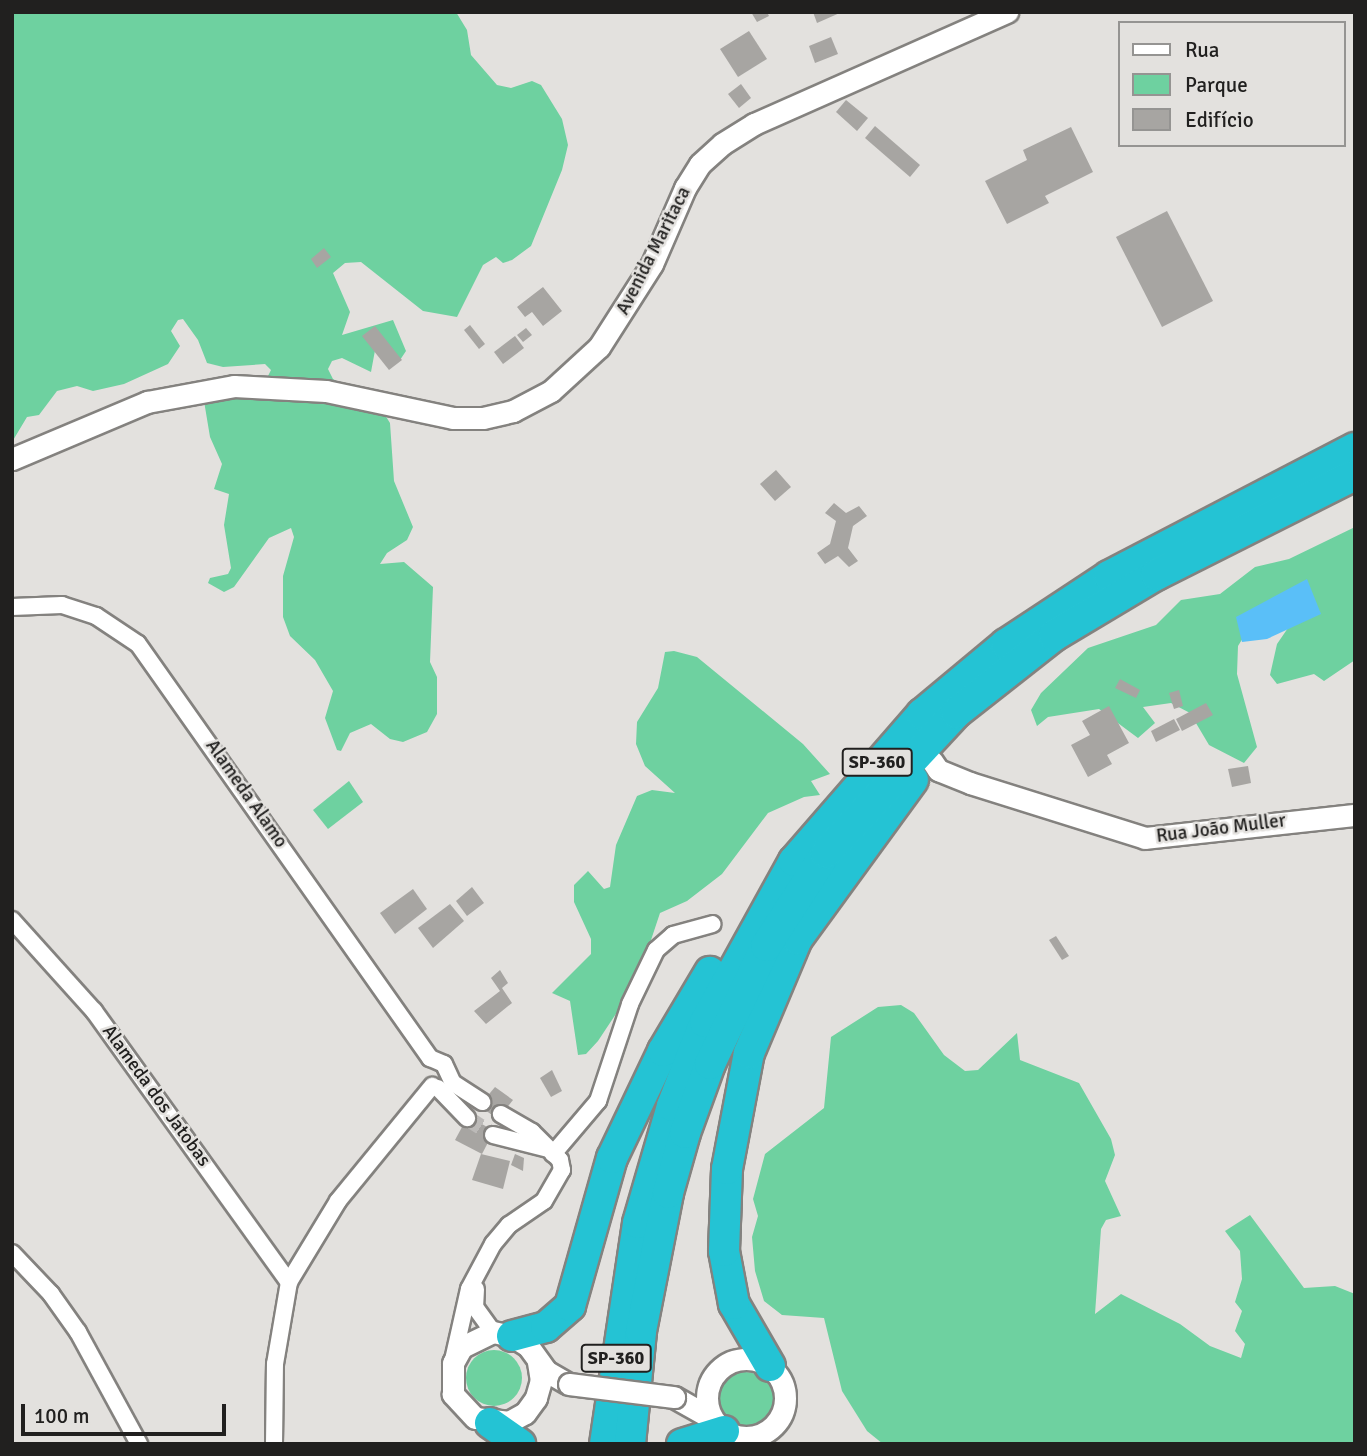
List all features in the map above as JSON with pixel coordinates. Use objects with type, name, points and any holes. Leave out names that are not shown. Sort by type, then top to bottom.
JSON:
[{"type":"highway","name":"SP-360","points":[[605,1444],[638,1223],[672,1106],[705,1022],[794,861],[913,723],[1006,644],[1109,576],[1355,448]]},
{"type":"highway","name":"SP-360","points":[[630,1444],[641,1331],[668,1193],[685,1133],[729,1021],[794,899],[865,807],[956,713],[1054,636],[1156,575],[1355,475]]},
{"type":"highway","points":[[770,1366],[734,1304],[724,1251],[727,1169],[747,1065],[774,987],[797,939],[922,771],[1156,575]]},
{"type":"highway","points":[[503,1334],[546,1327],[570,1306],[612,1158],[629,1117],[722,953],[794,861]]},
{"type":"highway","points":[[490,1423],[520,1444]]},
{"type":"highway","points":[[682,1444],[728,1432]]},
{"type":"street","name":"Avenida Maritaca","points":[[12,458],[147,402],[234,386],[326,391],[453,418],[483,418],[513,411],[551,391],[599,347],[652,264],[685,188],[700,164],[722,144],[754,124],[1007,12]]},
{"type":"street","name":"Alameda Alamo","points":[[12,607],[62,605],[96,615],[138,644],[430,1058],[426,1069],[441,1086]]},
{"type":"street","name":"Rua João Muller","points":[[922,771],[970,783],[1144,838],[1355,815]]},
{"type":"street","name":"Alameda dos Jatobas","points":[[12,920],[94,1011],[289,1282]]},
{"type":"street","points":[[550,1151],[598,1101],[630,1004],[656,950],[673,935],[713,924]]},
{"type":"street","points":[[274,1444],[275,1364],[289,1282],[338,1201],[441,1086]]},
{"type":"street","points":[[441,1086],[482,1102]]},
{"type":"street","points":[[441,1086],[467,1118]]},
{"type":"street","points":[[501,1114],[532,1132],[550,1151],[562,1170],[560,1181],[544,1201],[509,1225],[492,1244],[479,1276],[475,1307],[503,1334],[528,1346],[538,1362],[541,1380],[536,1398]]},
{"type":"street","points":[[493,1135],[550,1151]]},
{"type":"street","points":[[12,1253],[51,1294],[78,1332],[139,1444]]},
{"type":"street","points":[[479,1276],[469,1289],[450,1379],[462,1408],[490,1423],[517,1417],[536,1398],[568,1383]]},
{"type":"street","points":[[453,1363],[462,1347],[503,1334]]},
{"type":"street","points":[[677,1398],[739,1359],[770,1366],[785,1394],[776,1424],[766,1444]]},
{"type":"street","points":[[538,1362],[568,1383],[677,1398],[728,1432],[752,1437],[776,1424]]},
{"type":"street","points":[[712,1376],[706,1390],[728,1432]]},
{"type":"green space","points":[[12,12],[456,12],[467,30],[471,55],[497,85],[511,88],[532,81],[541,85],[562,119],[568,145],[562,170],[531,246],[512,260],[503,263],[496,257],[483,265],[457,317],[423,311],[361,262],[345,263],[333,273],[350,312],[342,335],[393,320],[406,351],[400,360],[376,345],[371,372],[342,358],[332,361],[328,369],[333,379],[378,404],[390,423],[394,481],[413,527],[407,540],[387,553],[380,564],[404,562],[433,587],[430,662],[437,677],[437,714],[427,732],[403,742],[390,739],[371,724],[350,733],[341,751],[337,750],[325,718],[333,691],[315,660],[290,636],[283,617],[283,576],[294,537],[291,528],[269,538],[234,587],[224,592],[208,583],[210,578],[228,574],[231,568],[224,525],[229,494],[214,489],[222,464],[210,437],[204,401],[267,378],[271,370],[265,364],[223,367],[207,363],[198,340],[183,319],[178,320],[171,331],[180,346],[168,364],[124,384],[93,391],[77,386],[57,391],[39,415],[27,417],[12,442]]},
{"type":"green space","points":[[1355,527],[1355,660],[1324,681],[1314,674],[1277,684],[1270,675],[1277,644],[1301,609],[1246,633],[1238,646],[1237,674],[1257,747],[1244,763],[1209,745],[1190,713],[1171,703],[1143,707],[1155,723],[1138,738],[1099,709],[1048,717],[1037,726],[1031,710],[1041,693],[1088,648],[1156,625],[1181,600],[1220,594],[1255,567],[1289,559]]},
{"type":"green space","points":[[674,651],[697,657],[803,744],[830,774],[811,781],[820,795],[804,797],[768,813],[722,874],[687,901],[660,913],[637,982],[598,1041],[586,1054],[578,1055],[570,1001],[552,993],[591,954],[591,939],[574,902],[574,885],[588,871],[604,889],[610,887],[616,845],[637,796],[652,790],[675,793],[645,766],[636,744],[637,722],[658,688],[665,652]]},
{"type":"green space","points":[[349,781],[363,802],[328,829],[313,810]]},
{"type":"green space","points":[[901,1005],[914,1013],[944,1055],[965,1071],[978,1070],[1017,1033],[1020,1060],[1079,1083],[1111,1139],[1115,1155],[1105,1181],[1121,1216],[1106,1220],[1101,1229],[1095,1314],[1121,1294],[1180,1324],[1210,1346],[1241,1358],[1245,1344],[1235,1331],[1242,1311],[1235,1302],[1242,1279],[1240,1251],[1225,1231],[1250,1215],[1304,1288],[1335,1286],[1355,1294],[1355,1444],[883,1444],[867,1431],[842,1391],[824,1318],[782,1315],[764,1301],[755,1271],[752,1237],[758,1216],[753,1199],[765,1154],[824,1108],[831,1037],[878,1007]]},
{"type":"green space","points":[[494,1350],[514,1358],[522,1378],[514,1398],[494,1406],[474,1398],[466,1378],[474,1358]]},
{"type":"green space","points":[[739,1372],[751,1372],[766,1380],[774,1395],[774,1407],[766,1422],[751,1430],[739,1430],[724,1422],[716,1407],[716,1395],[724,1380]]},
{"type":"water","points":[[1307,579],[1321,614],[1267,639],[1242,642],[1236,617]]},
{"type":"building","points":[[751,12],[767,12],[769,16],[757,22]]},
{"type":"building","points":[[813,12],[842,12],[817,23]]},
{"type":"building","points":[[749,31],[767,59],[738,77],[720,49]]},
{"type":"building","points":[[831,37],[838,54],[815,63],[809,46]]},
{"type":"building","points":[[741,84],[751,98],[739,108],[728,94]]},
{"type":"building","points":[[846,100],[868,118],[857,131],[836,112]]},
{"type":"building","points":[[875,126],[920,165],[910,177],[865,138]]},
{"type":"building","points":[[1071,127],[1093,172],[1045,196],[1049,203],[1007,224],[985,181],[1027,160],[1023,150]]},
{"type":"building","points":[[1167,211],[1213,301],[1162,327],[1116,237]]},
{"type":"building","points":[[324,248],[331,257],[317,268],[311,259]]},
{"type":"building","points":[[543,287],[562,311],[543,326],[532,312],[525,317],[517,307]]},
{"type":"building","points":[[470,325],[485,344],[479,349],[464,330]]},
{"type":"building","points":[[375,326],[402,360],[389,370],[362,336]]},
{"type":"building","points":[[526,328],[532,335],[523,342],[517,335]]},
{"type":"building","points":[[515,336],[524,348],[503,364],[494,352]]},
{"type":"building","points":[[776,470],[791,487],[775,501],[760,484]]},
{"type":"building","points":[[834,503],[846,513],[859,506],[867,516],[853,526],[848,548],[858,561],[849,567],[838,556],[825,564],[817,553],[830,544],[836,521],[825,513]]},
{"type":"building","points":[[1120,679],[1140,690],[1136,698],[1115,688]]},
{"type":"building","points":[[1179,690],[1183,706],[1174,709],[1169,693]]},
{"type":"building","points":[[1206,703],[1213,715],[1182,731],[1176,719]]},
{"type":"building","points":[[1109,706],[1129,743],[1107,755],[1112,764],[1088,777],[1071,745],[1090,735],[1082,721]]},
{"type":"building","points":[[1174,719],[1180,730],[1156,742],[1151,731]]},
{"type":"building","points":[[1248,766],[1251,783],[1232,787],[1228,769]]},
{"type":"building","points":[[472,887],[484,903],[467,916],[456,901]]},
{"type":"building","points":[[413,889],[427,909],[395,934],[380,913]]},
{"type":"building","points":[[450,904],[464,921],[433,948],[418,928]]},
{"type":"building","points":[[1056,936],[1069,956],[1062,960],[1049,940]]},
{"type":"building","points":[[500,970],[508,983],[502,988],[512,1003],[486,1024],[474,1011],[500,991],[491,978]]},
{"type":"building","points":[[552,1070],[562,1091],[551,1097],[540,1078]]},
{"type":"building","points":[[495,1087],[513,1100],[498,1119],[479,1106]]},
{"type":"building","points":[[468,1116],[494,1131],[482,1154],[455,1140]]},
{"type":"building","points":[[481,1154],[510,1161],[503,1189],[472,1180]]},
{"type":"building","points":[[515,1154],[524,1158],[523,1171],[511,1165]]},
{"type":"tunnel","points":[[467,1118],[493,1135]]}]
